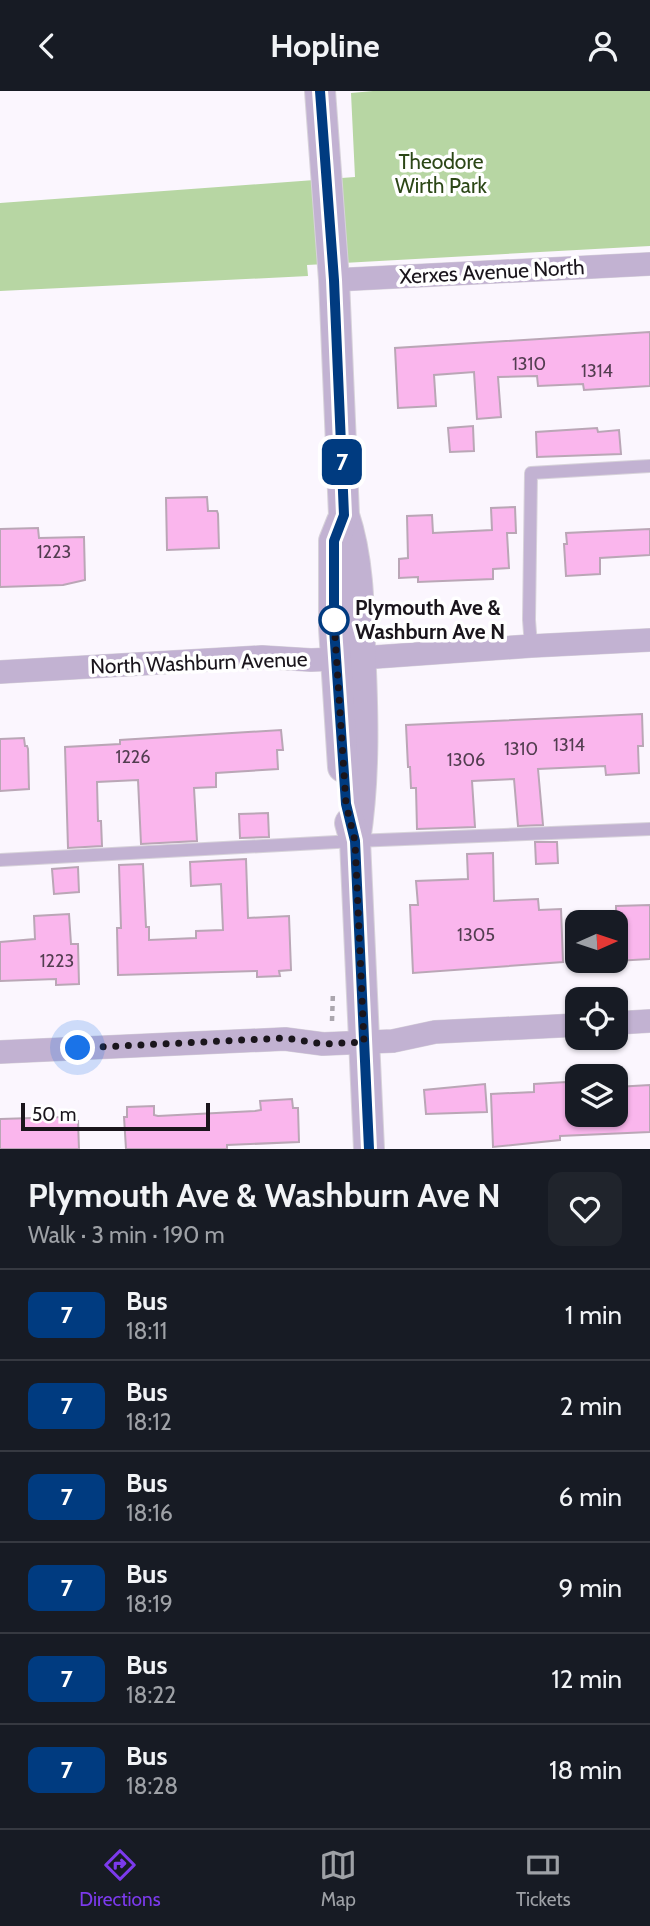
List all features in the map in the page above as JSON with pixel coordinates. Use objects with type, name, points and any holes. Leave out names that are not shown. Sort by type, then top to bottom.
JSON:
[{"type":"street","points":[[320,91],[334,280],[344,515],[353,542],[349,658],[360,805],[355,841],[369,1149]]},
{"type":"street","name":"Xerxes Avenue North","points":[[334,280],[650,264]]},
{"type":"street","name":"North Washburn Avenue","points":[[0,672],[262,657],[349,658],[650,641]]},
{"type":"street","points":[[628,1022],[650,1021]]},
{"type":"street","points":[[0,1052],[285,1038],[323,1044],[401,1041],[435,1032],[565,1026]]},
{"type":"lane","points":[[531,646],[531,473],[650,466]]},
{"type":"lane","points":[[0,860],[650,829]]},
{"type":"green space","name":"Theodore Wirth Park","points":[[650,91],[650,246],[307,265],[308,276],[0,291],[0,203],[355,177],[351,93]]},
{"type":"building","points":[[650,332],[650,386],[584,390],[583,384],[538,386],[537,376],[498,377],[501,417],[477,419],[474,372],[434,375],[436,406],[398,408],[395,348]]},
{"type":"building","points":[[473,426],[474,451],[450,452],[448,428]]},
{"type":"building","points":[[597,428],[598,432],[619,430],[621,454],[537,457],[536,432]]},
{"type":"building","points":[[207,497],[208,511],[217,511],[218,514],[219,548],[167,550],[166,498]]},
{"type":"building","points":[[515,507],[516,533],[507,533],[509,568],[493,569],[493,579],[418,582],[418,577],[399,578],[399,559],[408,558],[407,516],[432,515],[433,533],[492,530],[491,508]]},
{"type":"building","points":[[38,528],[39,538],[84,537],[85,580],[63,585],[0,587],[0,529]]},
{"type":"building","points":[[650,529],[650,555],[600,558],[600,574],[566,576],[566,533]]},
{"type":"building","points":[[642,714],[643,746],[638,746],[639,773],[606,775],[605,766],[538,769],[543,825],[518,826],[514,779],[472,781],[475,827],[417,829],[416,788],[411,788],[406,725]]},
{"type":"building","points":[[281,730],[283,750],[277,750],[278,769],[216,773],[216,787],[194,788],[197,841],[141,844],[138,780],[97,782],[102,846],[68,848],[65,747],[120,744],[120,740]]},
{"type":"building","points":[[24,738],[28,749],[29,789],[0,791],[0,739]]},
{"type":"building","points":[[268,813],[269,837],[240,838],[239,814]]},
{"type":"building","points":[[535,842],[557,842],[558,863],[536,864]]},
{"type":"building","points":[[493,853],[494,901],[538,899],[539,910],[561,909],[563,962],[413,973],[410,905],[418,905],[416,881],[468,879],[467,854]]},
{"type":"building","points":[[246,859],[248,918],[289,916],[291,970],[279,971],[280,976],[257,977],[257,971],[118,975],[117,928],[121,928],[119,865],[143,864],[149,940],[196,938],[196,931],[223,930],[221,884],[191,886],[190,862]]},
{"type":"building","points":[[78,867],[79,892],[54,894],[52,869]]},
{"type":"building","points":[[650,905],[650,959],[628,960],[628,910],[616,910],[616,906]]},
{"type":"building","points":[[69,914],[71,944],[78,944],[79,984],[56,985],[56,979],[0,981],[0,942],[35,939],[34,916]]},
{"type":"building","points":[[565,1082],[565,1127],[628,1127],[628,1086],[650,1085],[650,1132],[560,1136],[560,1140],[493,1147],[491,1094],[534,1092],[534,1084]]},
{"type":"building","points":[[485,1084],[487,1112],[426,1114],[424,1090]]},
{"type":"building","points":[[292,1099],[293,1108],[298,1108],[299,1142],[227,1145],[227,1149],[126,1149],[124,1117],[127,1117],[127,1107],[154,1106],[154,1115],[158,1116],[255,1111],[261,1110],[260,1101]]},
{"type":"building","points":[[64,1117],[64,1122],[78,1121],[79,1149],[0,1149],[0,1119]]},
{"type":"bus line","name":"7","points":[[320,91],[334,280],[344,515],[334,541],[334,628],[346,804],[355,841],[369,1149]]},
{"type":"place","name":"Plymouth Ave & Washburn Ave N","points":[[334,620]]},
{"type":"route","points":[[78,1048],[285,1038],[323,1044],[364,1042],[355,841],[346,804],[334,620]]}]
